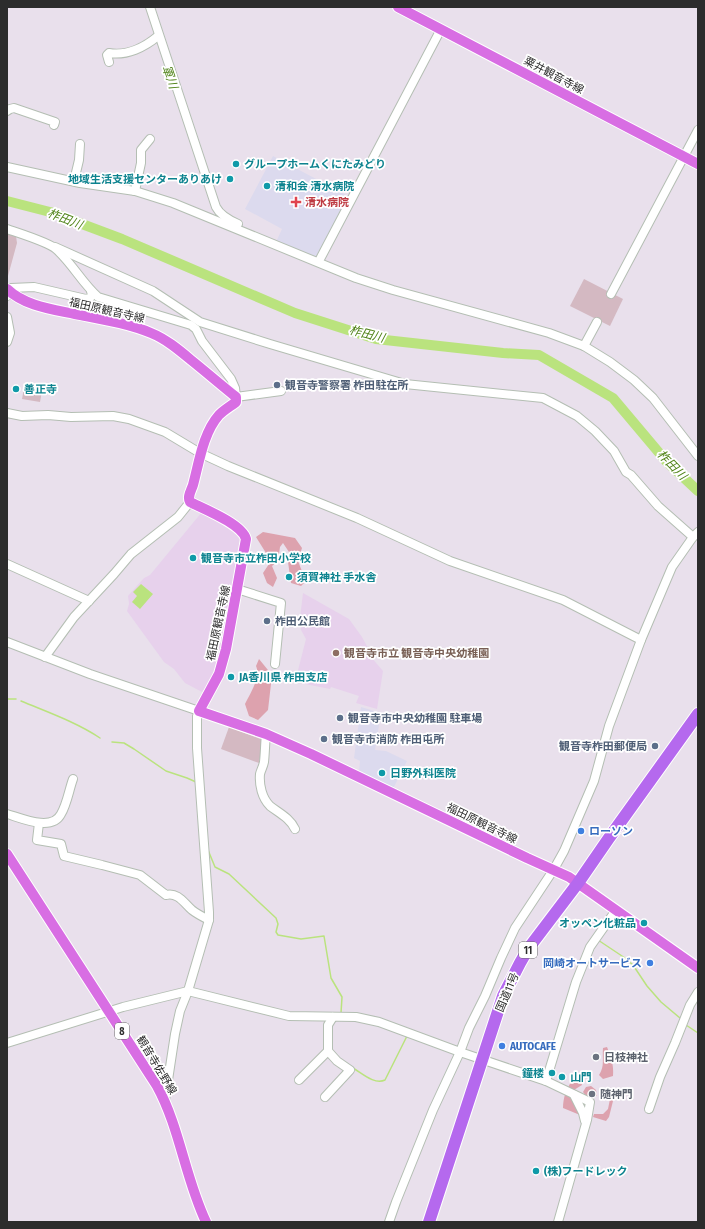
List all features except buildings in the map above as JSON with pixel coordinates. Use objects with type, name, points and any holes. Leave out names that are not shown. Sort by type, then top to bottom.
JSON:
[{"type":"highway","name":"国道11号","points":[[428,1222],[503,996],[520,963],[528,949],[578,884],[609,838],[698,714]]},
{"type":"main road","name":"粟井観音寺線","points":[[398,7],[698,164]]},
{"type":"main road","name":"福田原観音寺線","points":[[7,292],[33,304],[52,310],[123,324],[153,334],[177,349],[236,397]]},
{"type":"main road","points":[[190,502],[188,497],[193,484],[200,453],[213,424],[219,415],[236,402],[236,397]]},
{"type":"main road","name":"福田原観音寺線","points":[[190,502],[233,524],[245,535],[246,545],[226,649],[219,674],[199,711],[266,734],[311,754],[526,858],[554,870],[578,884],[698,968]]},
{"type":"main road","name":"観音寺佐野線","points":[[7,854],[110,1012],[165,1100],[171,1114],[195,1194],[206,1222]]},
{"type":"street","points":[[150,7],[158,36],[218,211],[229,220],[258,233],[267,242]]},
{"type":"street","points":[[319,261],[441,29]]},
{"type":"street","points":[[109,62],[107,55],[109,53],[126,52],[144,47],[158,36]]},
{"type":"street","points":[[7,110],[14,108],[55,122],[54,125]]},
{"type":"street","points":[[611,294],[698,130]]},
{"type":"street","points":[[135,192],[141,163],[141,150],[150,139]]},
{"type":"street","points":[[74,181],[79,160],[80,144]]},
{"type":"street","points":[[7,167],[135,192],[194,211],[267,242],[319,261],[356,278],[393,290],[549,333],[584,346],[610,362],[634,380],[653,398],[698,456]]},
{"type":"street","points":[[194,211],[213,213],[218,211]]},
{"type":"street","points":[[7,229],[55,247],[152,291],[198,325],[263,342],[405,384],[543,398],[577,416],[595,431],[614,452],[626,472],[634,478],[658,506],[695,535],[672,566],[641,640],[608,726],[594,781],[564,851],[554,870],[515,928],[433,1110],[389,1222]]},
{"type":"street","points":[[55,247],[75,269],[91,291],[98,297],[191,326],[198,325]]},
{"type":"street","points":[[7,292],[11,288],[34,288],[86,299],[90,298],[92,295],[91,291]]},
{"type":"street","points":[[7,317],[10,333],[7,342]]},
{"type":"street","points":[[584,346],[597,322]]},
{"type":"street","points":[[198,325],[202,341],[230,379],[235,388],[236,397],[281,391]]},
{"type":"street","points":[[7,413],[22,416],[113,416],[129,419],[165,432],[200,453],[276,486],[357,518],[450,561],[563,600],[641,640]]},
{"type":"street","points":[[45,657],[70,621],[90,601],[131,554],[178,517],[190,502]]},
{"type":"street","points":[[7,564],[90,601]]},
{"type":"street","points":[[237,589],[281,603],[275,664]]},
{"type":"street","points":[[7,642],[90,674],[199,711],[197,716],[197,748],[209,920],[188,990],[180,1011],[165,1100]]},
{"type":"street","points":[[266,734],[263,766],[260,774],[260,785],[264,799],[289,819],[293,823],[295,829]]},
{"type":"street","points":[[7,814],[39,823],[49,823],[56,820],[61,815],[73,779]]},
{"type":"street","points":[[39,823],[37,840],[61,844],[64,856],[140,875],[166,895],[171,894],[178,896],[194,911],[209,920]]},
{"type":"street","points":[[546,1081],[576,982],[590,947],[616,910]]},
{"type":"street","points":[[7,1043],[188,990],[289,1016],[356,1017],[379,1022],[482,1060],[546,1081],[590,1102],[585,1126],[558,1222]]},
{"type":"street","points":[[649,1109],[660,1077],[690,1005],[698,992]]},
{"type":"street","points":[[325,1097],[350,1070],[337,1061],[328,1051],[328,1025],[333,1016]]},
{"type":"street","points":[[299,1080],[328,1051]]},
{"type":"shaded area","name":"清水病院","points":[[273,156],[348,196],[315,259],[276,242],[282,229],[245,209]]},
{"type":"shaded area","points":[[7,233],[16,236],[17,243],[8,276],[7,275]]},
{"type":"shaded area","points":[[584,279],[623,299],[610,326],[570,306]]},
{"type":"shaded area","points":[[24,388],[42,391],[40,402],[22,399]]},
{"type":"shaded area","points":[[202,512],[236,533],[240,538],[218,661],[209,683],[202,692],[185,683],[174,669],[164,662],[127,611],[129,604],[128,596],[144,578],[150,575]]},
{"type":"shaded area","points":[[263,532],[295,538],[302,548],[298,561],[303,574],[304,583],[301,586],[291,583],[288,562],[289,552],[283,543],[280,547],[278,561],[272,566],[277,578],[273,587],[267,583],[263,573],[271,561],[256,537]]},
{"type":"shaded area","points":[[141,584],[153,594],[140,609],[132,602],[137,596],[133,592]]},
{"type":"shaded area","name":"観音寺市立 観音寺中央幼稚園","points":[[303,593],[349,619],[362,637],[371,657],[383,671],[377,709],[356,703],[359,696],[331,687],[330,689],[295,682],[306,639],[301,630],[300,618]]},
{"type":"shaded area","points":[[259,659],[272,675],[268,710],[258,720],[249,716],[245,704],[256,680],[256,666]]},
{"type":"shaded area","points":[[361,707],[381,713],[375,750],[386,751],[407,761],[393,789],[359,773],[360,761],[354,758]]},
{"type":"shaded area","points":[[229,727],[263,740],[259,763],[221,749]]},
{"type":"shaded area","points":[[607,1047],[612,1061],[613,1076],[603,1079],[599,1075],[603,1065],[603,1048]]},
{"type":"shaded area","points":[[572,1081],[581,1081],[582,1085],[569,1093],[580,1115],[563,1108],[565,1094]]},
{"type":"shaded area","points":[[591,1086],[596,1090],[597,1096],[586,1096],[583,1092],[586,1087]]},
{"type":"shaded area","points":[[610,1099],[613,1099],[613,1101],[609,1117],[606,1121],[593,1117],[594,1114],[603,1114],[608,1109]]},
{"type":"waterway","name":"柞田川","points":[[7,201],[50,212],[122,239],[295,313],[376,339],[503,353],[539,355],[613,398],[666,461],[698,491]]},
{"type":"waterway","points":[[7,699],[16,699]]},
{"type":"waterway","points":[[21,701],[71,722],[100,738]]},
{"type":"waterway","points":[[112,742],[124,743],[166,771],[196,782]]},
{"type":"waterway","points":[[208,850],[215,867],[229,874],[276,918],[278,924],[276,932],[278,935],[301,939],[324,936],[331,978],[342,997],[341,1013]]},
{"type":"waterway","points":[[598,940],[633,965],[647,986],[661,1002],[680,1018]]},
{"type":"waterway","points":[[686,1025],[698,1033]]},
{"type":"waterway","points":[[353,1068],[372,1080],[385,1080],[407,1036]]},
{"type":"place","name":"グループホームくにたみどり","points":[[236,164]]},
{"type":"place","name":"地域生活支援センターありあけ","points":[[230,179]]},
{"type":"place","name":"清和会 清水病院","points":[[267,186]]},
{"type":"place","name":"清水病院","points":[[296,202]]},
{"type":"place","name":"観音寺警察署 柞田駐在所","points":[[277,385]]},
{"type":"place","name":"善正寺","points":[[16,389]]},
{"type":"place","name":"観音寺市立柞田小学校","points":[[193,558]]},
{"type":"place","name":"須賀神社 手水舎","points":[[289,577]]},
{"type":"place","name":"柞田公民館","points":[[267,621]]},
{"type":"place","name":"観音寺市立 観音寺中央幼稚園","points":[[336,653]]},
{"type":"place","name":"JA香川県 柞田支店","points":[[231,677]]},
{"type":"place","name":"観音寺市中央幼稚園 駐車場","points":[[340,718]]},
{"type":"place","name":"観音寺市消防 柞田屯所","points":[[324,739]]},
{"type":"place","name":"観音寺柞田郵便局","points":[[655,746]]},
{"type":"place","name":"日野外科医院","points":[[382,773]]},
{"type":"place","name":"ローソン","points":[[581,831]]},
{"type":"place","name":"オッペン化粧品","points":[[644,923]]},
{"type":"place","name":"岡崎オートサービス","points":[[650,963]]},
{"type":"place","name":"AUTOCAFE","points":[[502,1046]]},
{"type":"place","name":"日枝神社","points":[[596,1057]]},
{"type":"place","name":"鐘楼","points":[[552,1073]]},
{"type":"place","name":"山門","points":[[562,1077]]},
{"type":"place","name":"随神門","points":[[592,1094]]},
{"type":"place","name":"(株)フードレック","points":[[536,1171]]},
{"type":"water label","name":"軍川","points":[[170,77]]}]
